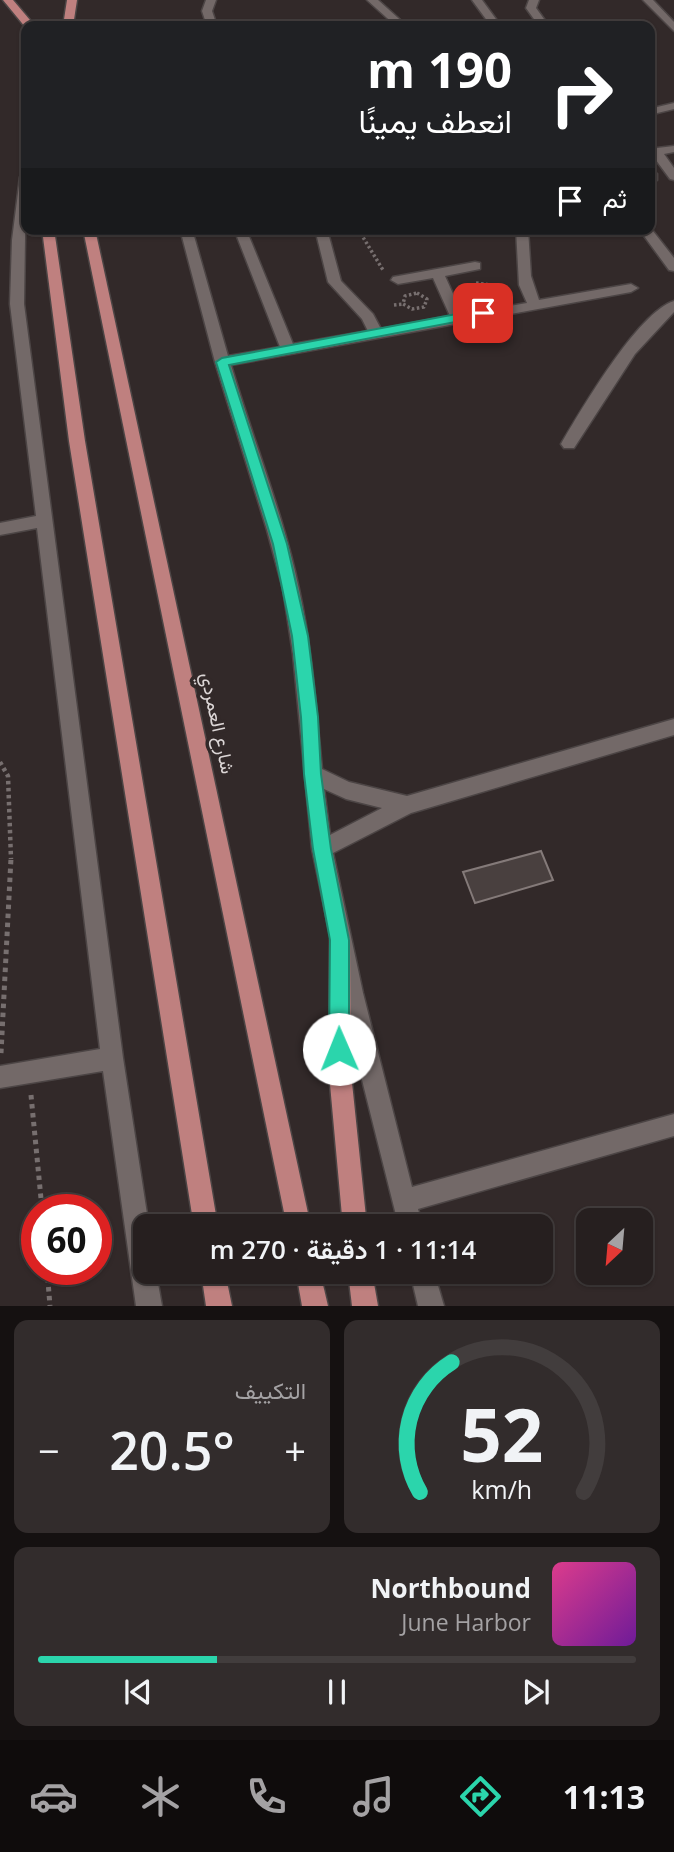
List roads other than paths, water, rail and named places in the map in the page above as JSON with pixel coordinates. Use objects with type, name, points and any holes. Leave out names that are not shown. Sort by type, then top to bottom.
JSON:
[{"type":"main road","points":[[8,0],[26,21]]},
{"type":"main road","points":[[69,21],[72,0]]},
{"type":"main road","points":[[49,235],[77,441],[204,1214]]},
{"type":"main road","name":"شارع العمردي","points":[[90,235],[296,1214]]},
{"type":"main road","points":[[340,940],[340,1073],[354,1214]]},
{"type":"main road","points":[[215,1284],[219,1306]]},
{"type":"main road","points":[[310,1284],[315,1306]]},
{"type":"main road","points":[[362,1284],[365,1306]]},
{"type":"street","points":[[210,21],[207,11],[211,0]]},
{"type":"street","points":[[372,0],[396,21]]},
{"type":"street","points":[[477,0],[492,21]]},
{"type":"street","points":[[534,0],[530,5],[540,21]]},
{"type":"street","points":[[648,0],[674,28]]},
{"type":"street","points":[[655,111],[674,106]]},
{"type":"street","points":[[655,153],[674,149]]},
{"type":"street","points":[[655,155],[674,176]]},
{"type":"street","points":[[21,216],[8,305],[44,521],[112,1058],[149,1306]]},
{"type":"street","points":[[188,235],[222,362],[280,544],[291,588],[305,675],[312,774],[322,849],[340,940],[408,1214]]},
{"type":"street","points":[[242,235],[288,349]]},
{"type":"street","points":[[323,235],[335,282],[368,317],[376,333]]},
{"type":"street","points":[[523,235],[523,275],[534,304]]},
{"type":"street","points":[[650,235],[674,267]]},
{"type":"street","points":[[398,280],[475,266]]},
{"type":"street","points":[[436,273],[457,317]]},
{"type":"street","points":[[222,362],[457,317],[631,288]]},
{"type":"street","points":[[569,444],[616,371],[641,339],[674,305]]},
{"type":"street","points":[[0,529],[44,521]]},
{"type":"street","points":[[322,849],[407,805],[674,727]]},
{"type":"street","points":[[312,774],[346,790],[407,805]]},
{"type":"street","points":[[0,1077],[112,1058]]},
{"type":"street","points":[[404,1201],[674,1125]]},
{"type":"street","points":[[425,1284],[431,1306]]}]
